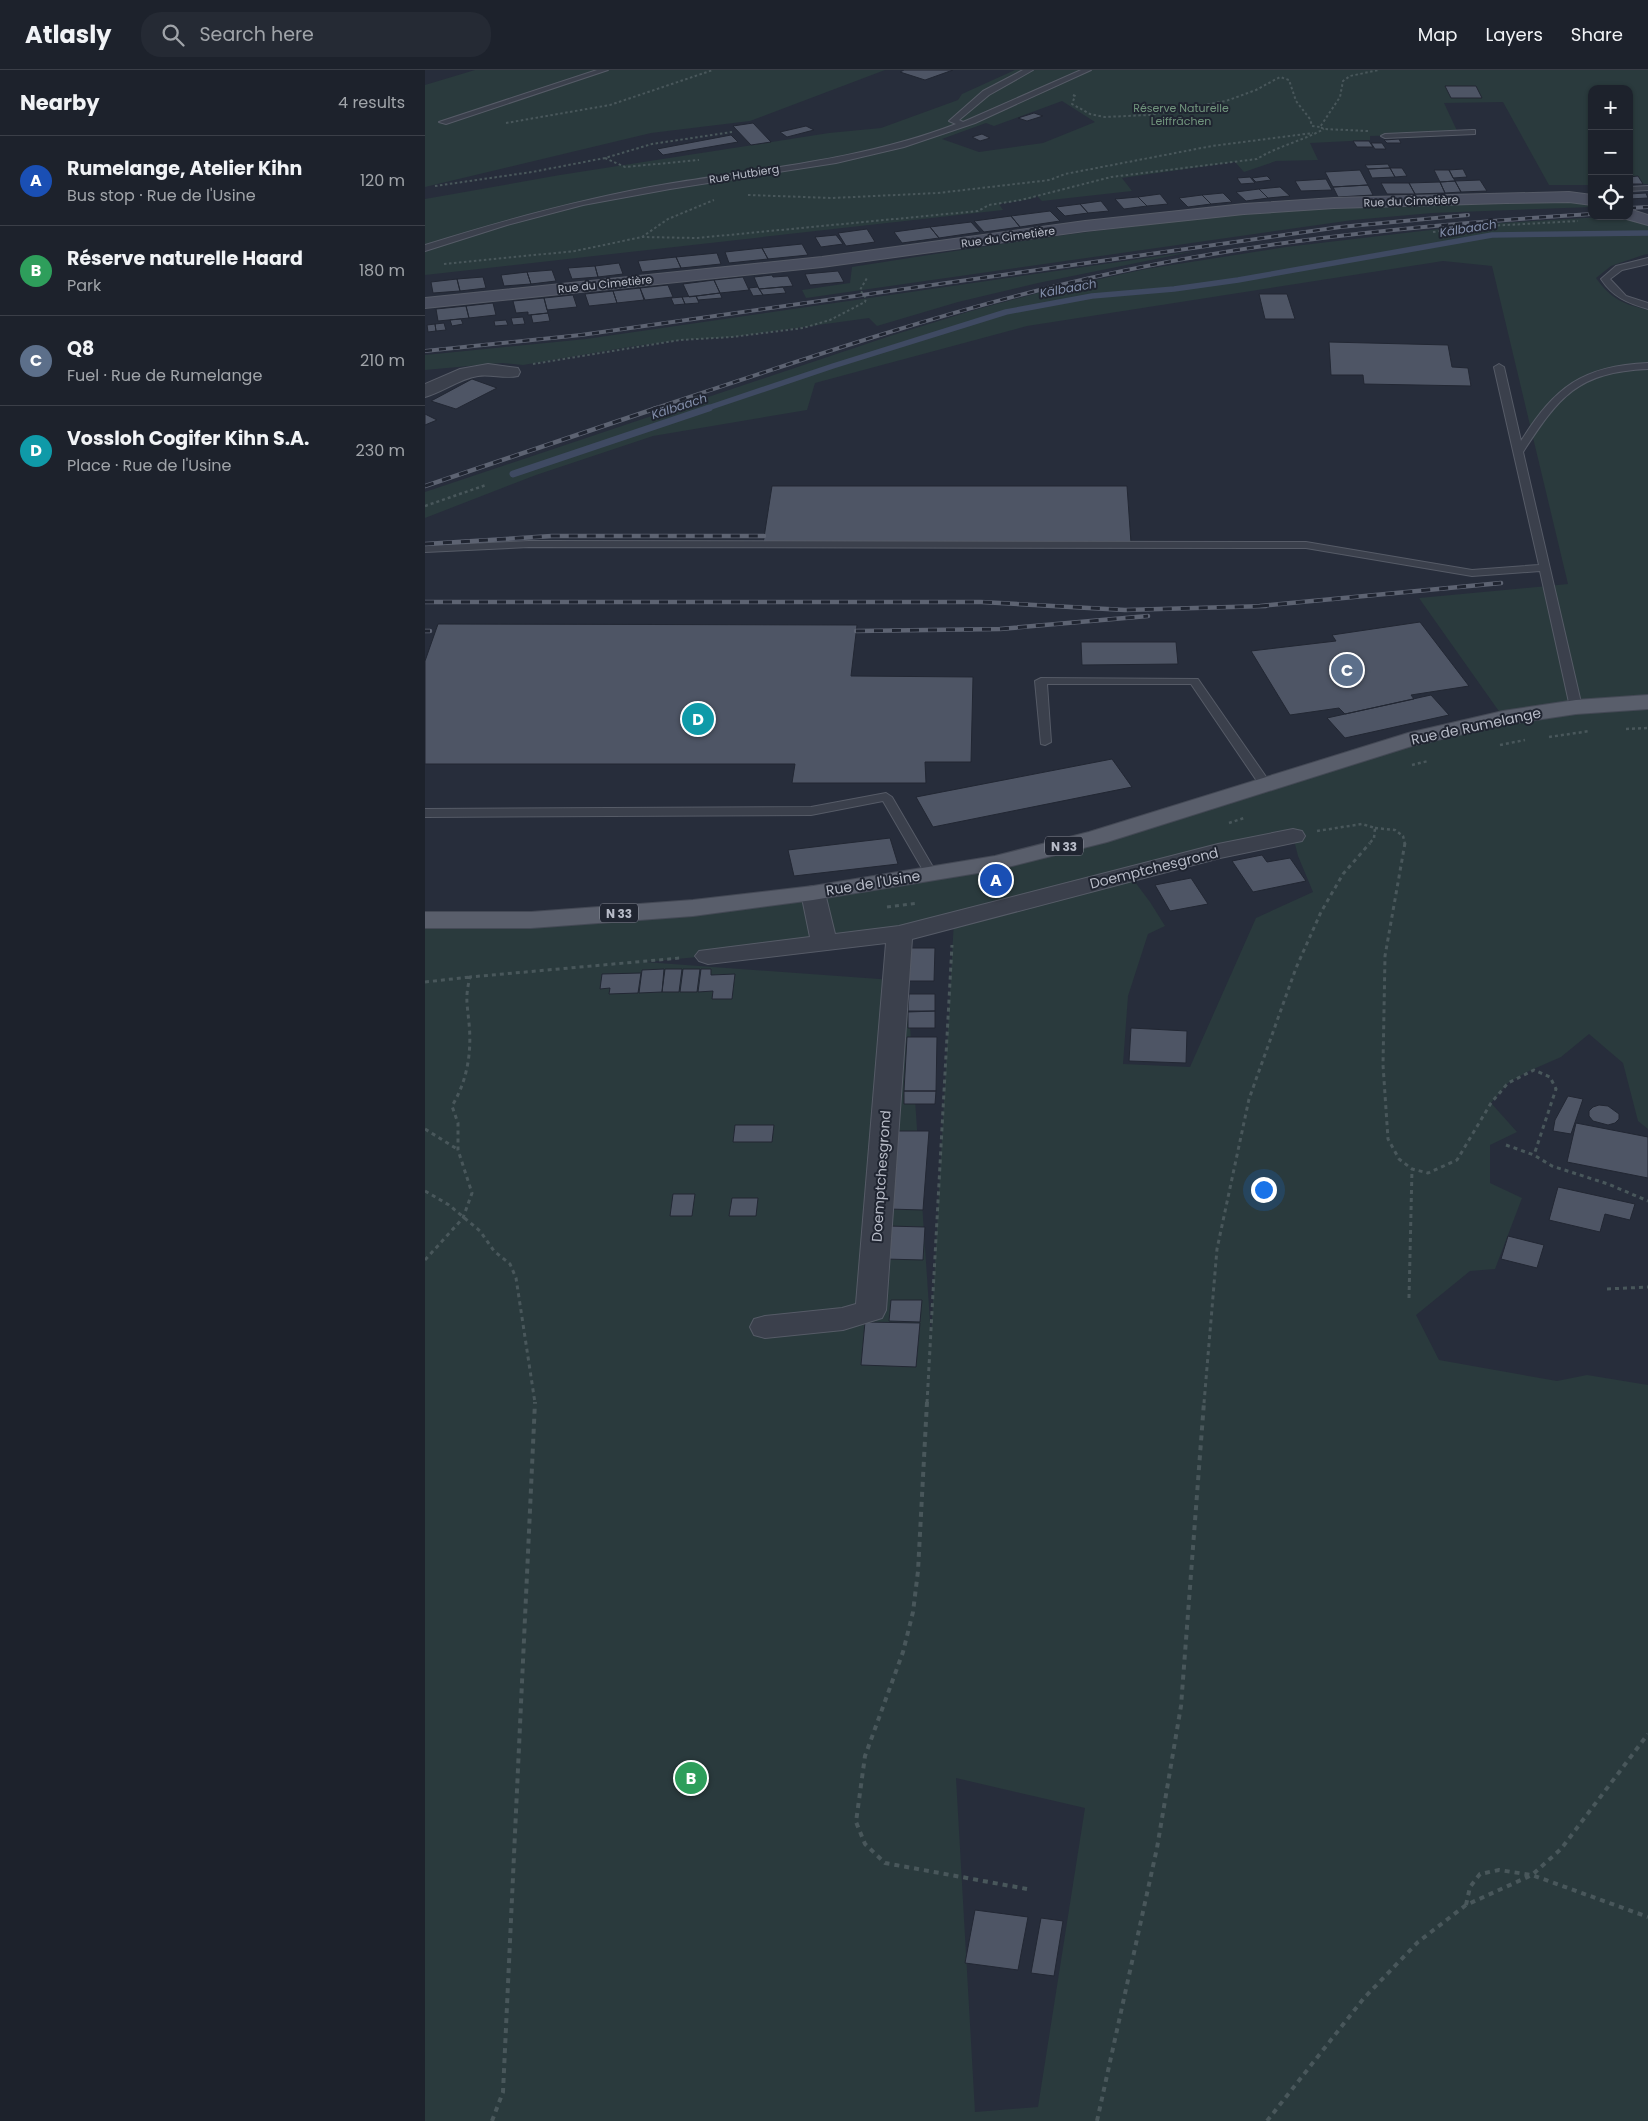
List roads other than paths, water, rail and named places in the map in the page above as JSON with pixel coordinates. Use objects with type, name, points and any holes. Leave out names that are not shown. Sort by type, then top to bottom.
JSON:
[{"type":"main road","name":"Rue du Cimetière","points":[[425,303],[863,257],[1085,226],[1244,209],[1333,203],[1588,197]]},
{"type":"main road","points":[[1633,215],[1648,220]]},
{"type":"main road","name":"Rue de Rumelange","points":[[1309,770],[1408,740],[1503,718],[1576,707],[1648,702]]},
{"type":"main road","name":"Rue de l'Usine","points":[[425,920],[541,919],[693,908],[813,893],[931,874],[995,863],[1098,837],[1309,770]]},
{"type":"street","points":[[425,391],[457,375],[479,369],[498,369],[511,372]]},
{"type":"street","name":"Doemptchesgrond","points":[[708,956],[899,934],[1218,851],[1293,836]]},
{"type":"street","points":[[813,893],[824,942]]},
{"type":"street","name":"Doemptchesgrond","points":[[765,1327],[843,1319],[871,1310],[899,934]]},
{"type":"lane","points":[[443,122],[604,70]]},
{"type":"lane","points":[[964,125],[953,121],[986,92],[1029,70]]},
{"type":"lane","name":"Rue Hutbierg","points":[[425,248],[500,223],[636,192],[839,159],[901,146],[964,125],[1087,70]]},
{"type":"lane","points":[[1385,136],[1472,132]]},
{"type":"lane","points":[[1633,189],[1648,188]]},
{"type":"lane","points":[[1648,262],[1619,268],[1605,279],[1614,292],[1630,302],[1648,306]]},
{"type":"lane","points":[[1518,452],[1556,399],[1579,383],[1601,373],[1630,366],[1648,366]]},
{"type":"lane","points":[[1499,367],[1576,707]]},
{"type":"lane","points":[[425,549],[529,544],[1306,545],[1471,573],[1545,568]]},
{"type":"lane","points":[[1045,742],[1041,681],[1194,681],[1265,784]]},
{"type":"lane","points":[[425,813],[811,811],[886,797],[931,874]]},
{"type":"waterway","name":"Kälbaach","points":[[705,409],[833,366],[1006,312],[1092,296],[1174,289],[1238,280],[1492,235],[1648,233]]},
{"type":"waterway","name":"Kälbaach","points":[[513,474],[709,408]]},
{"type":"railway","points":[[1633,208],[1648,207]]},
{"type":"railway","points":[[653,409],[853,343],[954,313],[1122,271],[1188,258],[1322,238],[1389,230],[1588,214]]},
{"type":"railway","points":[[425,351],[581,335],[1340,227],[1468,215]]},
{"type":"railway","points":[[425,486],[657,408]]},
{"type":"railway","points":[[425,544],[552,536],[764,536]]},
{"type":"railway","points":[[1260,606],[1501,583]]},
{"type":"railway","points":[[425,602],[981,602],[1125,610],[1266,606]]},
{"type":"railway","points":[[856,631],[1000,629],[1148,616]]},
{"type":"railway","points":[[425,631],[430,631]]},
{"type":"place","name":"Q8","points":[[1347,670]]},
{"type":"place","name":"Vossloh Cogifer Kihn S.A.","points":[[698,719]]},
{"type":"place","name":"Rumelange, Atelier Kihn","points":[[996,880]]},
{"type":"place","name":"Réserve naturelle Haard","points":[[691,1778]]},
{"type":"park label","name":"Réserve Naturelle Leiffrächen","points":[[1181,114]]}]
